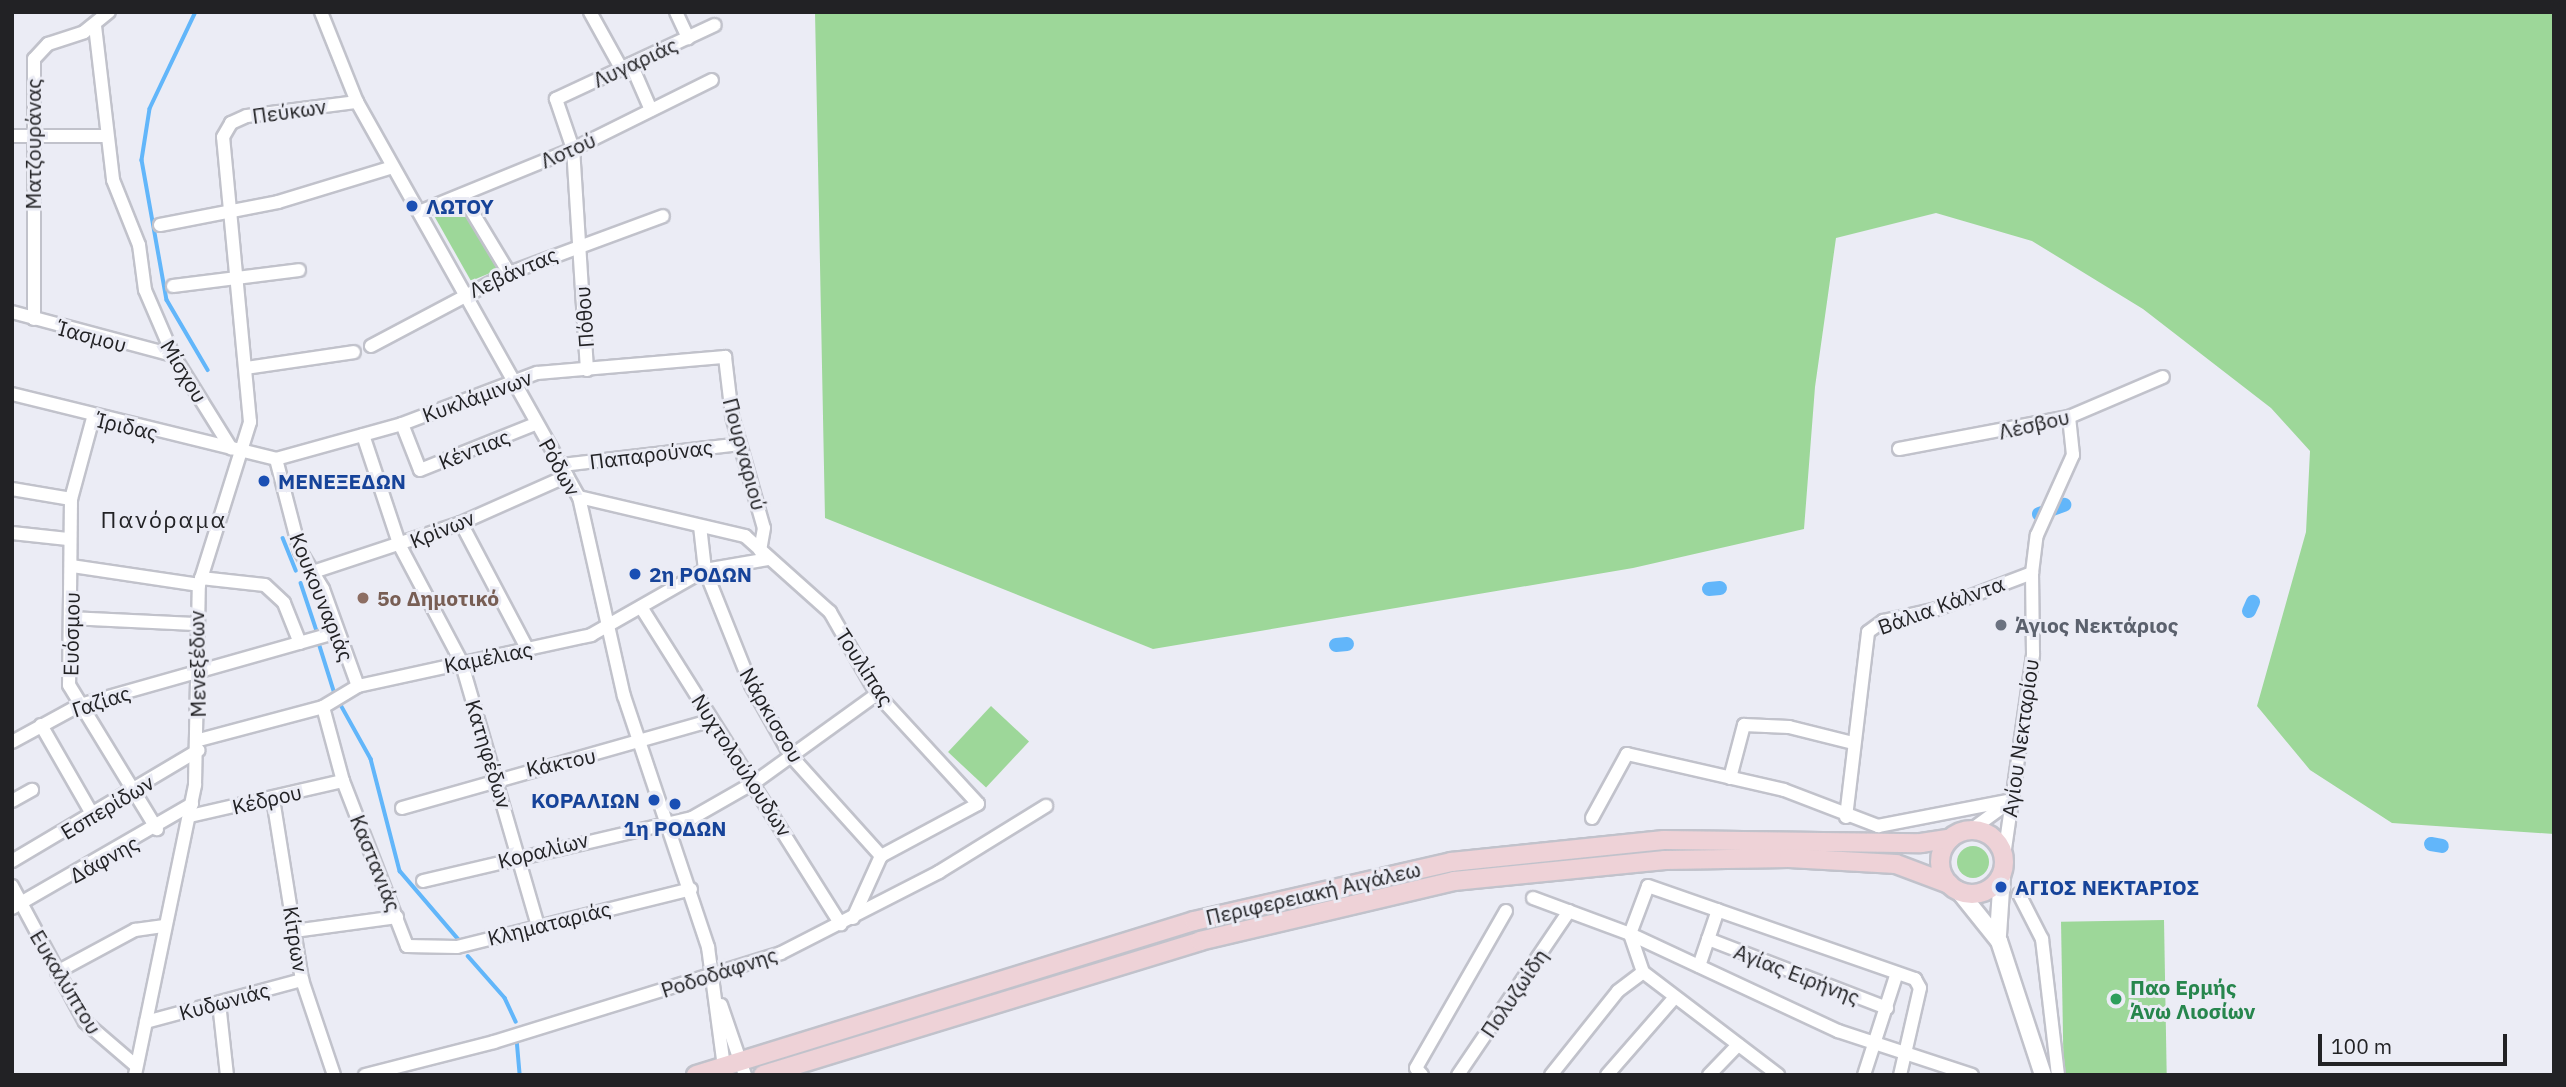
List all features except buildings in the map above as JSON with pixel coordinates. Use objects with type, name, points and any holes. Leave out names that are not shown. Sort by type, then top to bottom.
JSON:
[{"type":"main road","points":[[1971,830],[1996,840],[2003,865],[1988,889],[1953,887],[1941,865],[1951,838],[1971,830]]},
{"type":"main road","name":"Περιφερειακή Αιγάλεω","points":[[696,1075],[744,1068],[1194,921],[1451,862],[1664,840],[1921,843],[1951,838]]},
{"type":"main road","name":"Περιφερειακή Αιγάλεω","points":[[763,1075],[1200,941],[1454,881],[1652,861],[1789,858],[1896,864],[1953,887]]},
{"type":"street","name":"Ματζουράνας","points":[[34,319],[33,71],[40,49],[95,26],[109,12]]},
{"type":"street","name":"Ρόδων","points":[[321,12],[357,102],[579,497],[607,629],[639,744],[664,821],[691,889],[714,975],[724,1070]]},
{"type":"street","points":[[590,12],[651,110]]},
{"type":"street","points":[[676,12],[688,37]]},
{"type":"street","name":"Λυγαριάς","points":[[555,99],[715,25]]},
{"type":"street","name":"Μίσχου","points":[[95,26],[104,136],[113,180],[139,245],[145,290],[173,355],[237,448]]},
{"type":"street","name":"Λοτού","points":[[419,212],[573,149],[712,80]]},
{"type":"street","name":"Πόθου","points":[[555,99],[573,149],[587,370]]},
{"type":"street","name":"Πεύκων","points":[[226,130],[247,116],[357,102]]},
{"type":"street","name":"Μενεξέδων","points":[[135,1070],[163,926],[191,810],[199,745],[194,624],[200,582],[237,448],[250,422],[230,212],[226,130]]},
{"type":"street","points":[[12,136],[104,136]]},
{"type":"street","points":[[159,225],[230,212],[393,167]]},
{"type":"street","points":[[462,195],[509,272]]},
{"type":"street","name":"Λεβάντας","points":[[371,346],[465,293],[509,272],[579,242],[663,216]]},
{"type":"street","points":[[173,286],[299,270]]},
{"type":"street","name":"Ίασμου","points":[[12,312],[173,355]]},
{"type":"street","points":[[246,368],[354,352]]},
{"type":"street","name":"Κυκλάμινων","points":[[275,459],[402,424],[514,381],[587,370],[725,356]]},
{"type":"street","name":"Πουρναριού","points":[[725,356],[740,444],[764,528],[765,555]]},
{"type":"street","name":"Λέσβου","points":[[1899,449],[2069,418],[2163,377]]},
{"type":"street","name":"Ίριδας","points":[[12,394],[93,418],[237,448]]},
{"type":"street","name":"Ευόσμου","points":[[93,418],[71,499],[68,540],[72,566],[69,685],[157,829]]},
{"type":"street","name":"Αγίου Νεκταρίου","points":[[2003,865],[2032,654],[2032,573],[2038,535],[2049,520],[2057,492],[2073,455],[2069,418]]},
{"type":"street","name":"Κέντιας","points":[[402,424],[420,470],[536,424]]},
{"type":"street","name":"Κατηφέδων","points":[[363,435],[401,546],[461,661],[520,855],[537,923]]},
{"type":"street","name":"Παπαρούνας","points":[[565,470],[740,444]]},
{"type":"street","points":[[237,448],[275,459]]},
{"type":"street","name":"Κουκουναριάς","points":[[275,459],[297,541],[313,572],[358,686]]},
{"type":"street","name":"Κρίνων","points":[[313,572],[401,546],[461,523],[565,470]]},
{"type":"street","points":[[12,489],[71,499]]},
{"type":"street","points":[[579,497],[700,526]]},
{"type":"street","points":[[461,523],[528,650]]},
{"type":"street","name":"Τουλίπας","points":[[700,526],[745,536],[830,612],[877,694],[978,804],[881,856]]},
{"type":"street","name":"Νάρκισσου","points":[[700,526],[705,570],[751,685],[791,756],[881,856]]},
{"type":"street","points":[[12,533],[68,540]]},
{"type":"street","name":"Καμέλιας","points":[[199,745],[323,707],[358,686],[461,661],[528,650],[607,629],[705,570],[765,555]]},
{"type":"street","points":[[72,566],[200,582],[265,585],[284,603],[300,643]]},
{"type":"street","name":"Βάλια Κάλντα","points":[[1846,817],[1866,642],[1874,625],[2032,573]]},
{"type":"street","name":"Νυχτολούλουδων","points":[[641,607],[712,720],[847,921]]},
{"type":"street","points":[[70,618],[194,624]]},
{"type":"street","name":"Γαζίας","points":[[12,741],[80,705],[338,632]]},
{"type":"street","name":"Κοραλίων","points":[[423,881],[664,821],[692,818],[755,782],[877,694]]},
{"type":"street","name":"Καστανιάς","points":[[323,707],[343,781],[407,946]]},
{"type":"street","name":"Κάκτου","points":[[402,808],[496,776],[639,744],[712,720]]},
{"type":"street","points":[[41,725],[94,817]]},
{"type":"street","points":[[1730,778],[1744,725],[1789,727],[1853,743]]},
{"type":"street","name":"Εσπερίδων","points":[[12,861],[135,792],[199,745]]},
{"type":"street","points":[[1591,818],[1627,754],[1803,796],[1846,817],[1895,825],[2012,800]]},
{"type":"street","name":"Κέδρου","points":[[191,810],[273,799],[343,781]]},
{"type":"street","points":[[12,801],[32,790]]},
{"type":"street","name":"Κίτρων","points":[[273,799],[302,980],[334,1075]]},
{"type":"street","points":[[1971,830],[2012,800]]},
{"type":"street","name":"Ροδοδάφνης","points":[[365,1075],[714,975],[847,921],[1046,806]]},
{"type":"street","name":"Δάφνης","points":[[16,906],[191,810]]},
{"type":"street","points":[[847,921],[881,856]]},
{"type":"street","points":[[2003,865],[1999,941],[2043,1075]]},
{"type":"street","name":"Ευκαλύπτου","points":[[12,886],[16,906],[94,1035],[135,1070]]},
{"type":"street","points":[[1768,1072],[1738,1045],[1643,972],[1630,934],[1648,886],[1897,973],[1920,988],[1900,1075]]},
{"type":"street","points":[[1953,887],[1999,941]]},
{"type":"street","name":"Κληματαριάς","points":[[407,946],[457,947],[537,923],[691,889]]},
{"type":"street","points":[[2019,894],[2044,948],[2059,1075]]},
{"type":"street","points":[[1533,898],[1630,934],[1877,1045],[1972,1075]]},
{"type":"street","points":[[1699,966],[1718,910]]},
{"type":"street","points":[[1419,1072],[1506,911]]},
{"type":"street","name":"Πολυζωίδη","points":[[1458,1075],[1569,911]]},
{"type":"street","points":[[294,931],[397,917]]},
{"type":"street","points":[[57,972],[135,930],[163,926]]},
{"type":"street","name":"Αγίας Ειρήνης","points":[[1707,939],[1887,1009]]},
{"type":"street","points":[[1551,1075],[1618,991],[1643,972]]},
{"type":"street","points":[[1864,1075],[1877,1045],[1897,973]]},
{"type":"street","name":"Κυδωνιάς","points":[[146,1021],[302,980]]},
{"type":"street","points":[[1607,1075],[1675,997]]},
{"type":"street","name":"Ρόδων","points":[[717,999],[744,1068]]},
{"type":"street","points":[[219,1003],[227,1075]]},
{"type":"street","points":[[1709,1075],[1738,1045]]},
{"type":"green space","points":[[815,12],[2554,12],[2554,834],[2392,823],[2310,770],[2257,706],[2306,532],[2310,451],[2271,408],[2143,309],[2032,241],[1936,213],[1836,238],[1815,387],[1804,529],[1633,568],[1153,649],[825,518]]},
{"type":"green space","points":[[461,201],[502,268],[471,281],[432,212]]},
{"type":"green space","points":[[991,706],[1029,741],[986,788],[948,752]]},
{"type":"green space","points":[[1973,846],[1984,851],[1989,862],[1984,873],[1973,878],[1962,873],[1957,862],[1962,851]]},
{"type":"green space","name":"Παο Ερμής Άνω Λιοσίων","points":[[2164,920],[2167,1075],[2064,1075],[2061,922]]},
{"type":"waterway","points":[[196,12],[150,109],[142,160],[167,300],[208,370]]},
{"type":"waterway","points":[[2039,514],[2064,505]]},
{"type":"waterway","points":[[283,538],[296,570]]},
{"type":"waterway","points":[[301,583],[317,631]]},
{"type":"waterway","points":[[1709,589],[1720,588]]},
{"type":"waterway","points":[[2249,611],[2253,602]]},
{"type":"waterway","points":[[319,643],[335,694]]},
{"type":"waterway","points":[[1336,645],[1347,644]]},
{"type":"waterway","points":[[341,705],[371,759],[400,871],[460,941]]},
{"type":"waterway","points":[[2431,844],[2442,846]]},
{"type":"waterway","points":[[468,956],[505,998],[516,1022]]},
{"type":"waterway","points":[[517,1039],[520,1075]]},
{"type":"place","name":"ΛΩΤΟΥ","points":[[412,206]]},
{"type":"place","name":"ΜΕΝΕΞΕΔΩΝ","points":[[264,481]]},
{"type":"place","name":"2η ΡΟΔΩΝ","points":[[635,574]]},
{"type":"place","name":"5ο Δημοτικό","points":[[363,598]]},
{"type":"place","name":"Άγιος Νεκτάριος","points":[[2001,625]]},
{"type":"place","name":"ΚΟΡΑΛΙΩΝ","points":[[654,800]]},
{"type":"place","name":"1η ΡΟΔΩΝ","points":[[675,804]]},
{"type":"place","name":"ΑΓΙΟΣ ΝΕΚΤΑΡΙΟΣ","points":[[2001,887]]},
{"type":"place","name":"Παο Ερμής Άνω Λιοσίων","points":[[2116,999]]},
{"type":"district","name":"Πανόραμα","points":[[164,519]]}]
